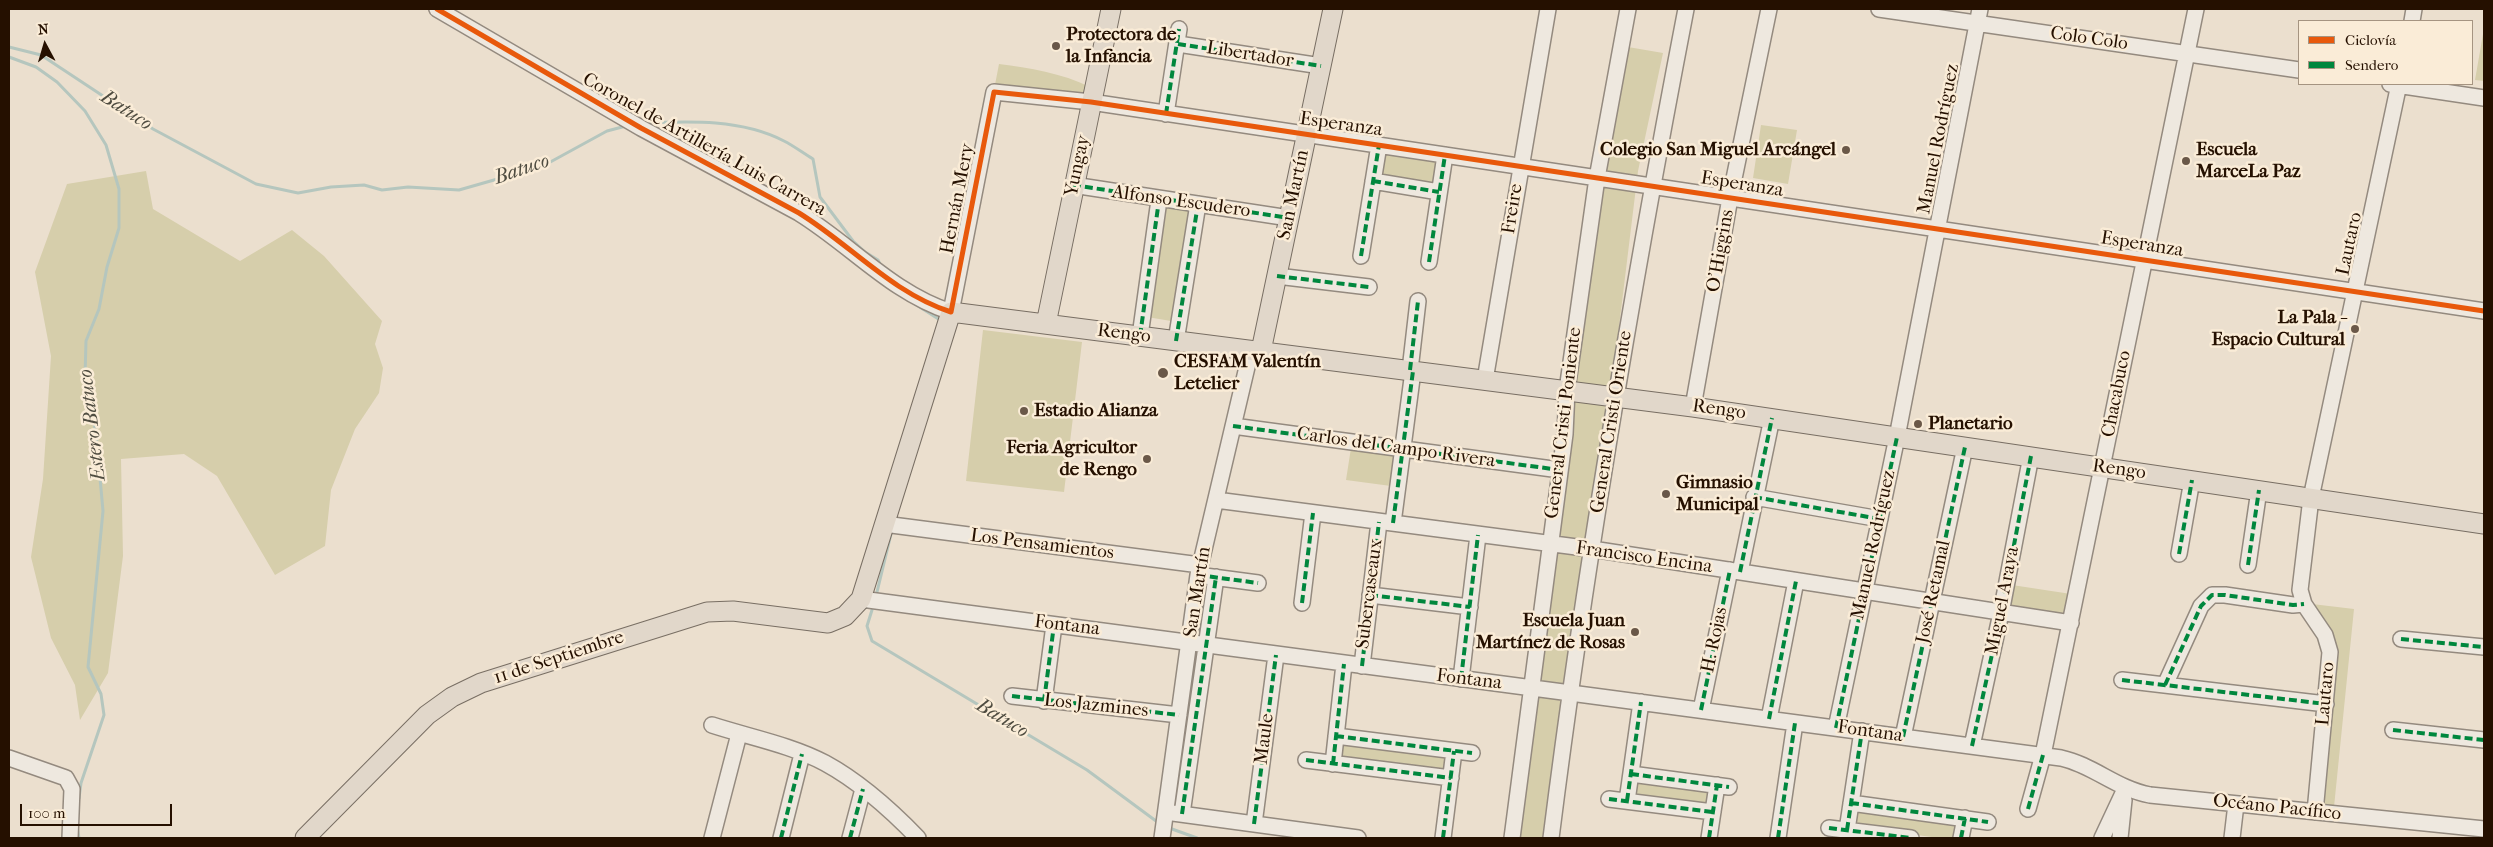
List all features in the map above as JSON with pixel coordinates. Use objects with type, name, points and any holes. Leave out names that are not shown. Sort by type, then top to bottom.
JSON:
[{"type":"main road","name":"Yungay","points":[[1046,324],[1111,9]]},
{"type":"main road","name":"San Martín","points":[[1256,351],[1277,276],[1333,9]]},
{"type":"main road","name":"Rengo","points":[[951,312],[1693,407],[2484,524]]},
{"type":"main road","name":"Hernán Mery","points":[[860,599],[951,312]]},
{"type":"main road","name":"11 de Septiembre","points":[[305,838],[427,715],[452,697],[481,683],[707,612],[733,610],[828,623],[845,616],[860,599]]},
{"type":"street","name":"Coronel de Artillería Luis Carrera","points":[[437,9],[641,128],[807,218],[901,290],[921,301],[951,312]]},
{"type":"street","name":"Freire","points":[[1485,380],[1548,9]]},
{"type":"street","name":"General Cristi Poniente","points":[[1512,838],[1560,470],[1567,390],[1597,178],[1628,9]]},
{"type":"street","name":"General Cristi Oriente","points":[[1551,838],[1570,692],[1615,397],[1652,186],[1686,9]]},
{"type":"street","name":"O'Higgins","points":[[1693,407],[1730,198],[1769,9]]},
{"type":"street","name":"Colo Colo","points":[[1878,9],[1979,16],[2187,53],[2298,70]]},
{"type":"street","name":"Chacabuco","points":[[2028,809],[2043,755],[2071,623],[2196,9]]},
{"type":"street","name":"Manuel Rodríguez","points":[[1836,728],[1897,437],[1979,16]]},
{"type":"street","name":"Libertador","points":[[1166,114],[1179,36],[1321,66]]},
{"type":"street","name":"Lautaro","points":[[2315,812],[2330,652],[2325,635],[2304,604],[2301,581],[2311,498],[2355,292],[2396,85]]},
{"type":"street","points":[[2402,85],[2484,98]]},
{"type":"street","name":"Esperanza","points":[[994,92],[1091,102],[2484,311]]},
{"type":"street","name":"Hernán Mery","points":[[951,312],[994,92]]},
{"type":"street","points":[[1361,256],[1378,145]]},
{"type":"street","points":[[1429,262],[1445,155]]},
{"type":"street","points":[[1373,181],[1439,192]]},
{"type":"street","name":"Alfonso Escudero","points":[[1073,186],[1289,218]]},
{"type":"street","points":[[1140,336],[1159,200]]},
{"type":"street","points":[[1176,341],[1198,204]]},
{"type":"street","points":[[1277,276],[1369,287]]},
{"type":"street","name":"Subercaseaux","points":[[1362,666],[1370,595],[1403,449],[1418,301]]},
{"type":"street","name":"San Martín","points":[[1162,838],[1199,570],[1233,426],[1256,351]]},
{"type":"street","name":"H. Rojas","points":[[1701,710],[1772,418]]},
{"type":"street","name":"Carlos del Campo Rivera","points":[[1233,426],[1560,470]]},
{"type":"street","name":"José Retamal","points":[[1903,737],[1965,447]]},
{"type":"street","name":"Miguel Araya","points":[[1972,746],[2001,613],[2031,456]]},
{"type":"street","points":[[2179,554],[2192,480]]},
{"type":"street","points":[[2248,565],[2259,490]]},
{"type":"street","points":[[1754,497],[1880,519]]},
{"type":"street","name":"Francisco Encina","points":[[1216,500],[1592,550],[2071,623]]},
{"type":"street","points":[[1302,603],[1313,513]]},
{"type":"street","name":"Los Pensamientos","points":[[884,524],[1199,570],[1216,577],[1258,583]]},
{"type":"street","points":[[1461,679],[1478,535]]},
{"type":"street","name":"San Martín","points":[[1182,814],[1216,577]]},
{"type":"street","points":[[1769,719],[1796,581]]},
{"type":"street","points":[[1370,595],[1470,607]]},
{"type":"street","points":[[2165,685],[2201,606],[2212,595],[2225,595],[2293,605],[2304,604]]},
{"type":"street","name":"Fontana","points":[[860,599],[2043,755],[2076,762]]},
{"type":"street","points":[[1044,701],[1054,625]]},
{"type":"street","points":[[2401,639],[2484,647]]},
{"type":"street","name":"Maule","points":[[1254,824],[1276,655]]},
{"type":"street","points":[[1333,764],[1344,664]]},
{"type":"street","points":[[2122,680],[2326,704]]},
{"type":"street","name":"Los Jazmines","points":[[1012,696],[1179,715]]},
{"type":"street","points":[[1628,801],[1641,702]]},
{"type":"street","points":[[1778,838],[1795,722]]},
{"type":"street","points":[[712,726],[802,754],[825,764],[874,796],[918,838]]},
{"type":"street","points":[[2393,730],[2484,740]]},
{"type":"street","points":[[1848,830],[1862,732]]},
{"type":"street","points":[[712,838],[740,734]]},
{"type":"street","points":[[1336,736],[1472,753]]},
{"type":"street","points":[[1443,838],[1454,751]]},
{"type":"street","points":[[781,838],[802,754]]},
{"type":"street","points":[[9,758],[66,778],[72,789],[70,838]]},
{"type":"street","points":[[1306,760],[1451,778]]},
{"type":"street","name":"Océano Pacífico","points":[[2076,762],[2125,789],[2150,794],[2484,829]]},
{"type":"street","points":[[1631,774],[1723,786],[1713,812],[1709,838]]},
{"type":"street","points":[[850,838],[863,789]]},
{"type":"street","points":[[2102,838],[2125,789]]},
{"type":"street","points":[[2120,838],[2125,789]]},
{"type":"street","points":[[1609,799],[1713,812]]},
{"type":"street","points":[[1851,803],[1988,822]]},
{"type":"street","points":[[2232,838],[2236,804]]},
{"type":"street","points":[[1166,812],[1358,838]]},
{"type":"street","points":[[1961,838],[1965,818]]},
{"type":"street","points":[[1829,828],[1911,838]]},
{"type":"shaded area","points":[[2484,34],[2484,81],[2475,80]]},
{"type":"shaded area","points":[[1628,47],[1663,53],[1638,171],[1611,392],[1575,386],[1604,167]]},
{"type":"shaded area","points":[[999,64],[1045,72],[1079,82],[1090,87],[1088,100],[994,90]]},
{"type":"shaded area","points":[[1761,125],[1797,130],[1788,184],[1753,178]]},
{"type":"shaded area","points":[[1380,148],[1443,157],[1437,190],[1376,180]]},
{"type":"shaded area","points":[[146,171],[153,209],[240,261],[292,230],[324,256],[382,321],[375,344],[383,368],[379,393],[355,429],[331,490],[325,546],[275,575],[217,476],[184,454],[121,459],[123,556],[108,673],[80,720],[75,685],[51,638],[31,557],[43,479],[51,356],[35,272],[67,184]]},
{"type":"shaded area","points":[[1161,207],[1194,212],[1177,322],[1147,317]]},
{"type":"shaded area","name":"Estadio Alianza","points":[[983,330],[1082,342],[1064,492],[966,481]]},
{"type":"shaded area","points":[[1573,398],[1608,403],[1545,838],[1516,838]]},
{"type":"shaded area","points":[[1351,448],[1395,453],[1391,486],[1346,480]]},
{"type":"shaded area","points":[[1201,578],[1212,580],[1180,809],[1171,809]]},
{"type":"shaded area","points":[[2012,585],[2071,594],[2067,619],[2006,608]]},
{"type":"shaded area","points":[[2312,604],[2354,609],[2334,807],[2321,806],[2335,653]]},
{"type":"shaded area","points":[[1340,740],[1452,753],[1449,776],[1337,761]]},
{"type":"shaded area","points":[[1635,778],[1713,788],[1710,808],[1632,798]]},
{"type":"shaded area","points":[[1854,808],[1960,821],[1956,838],[1939,838],[1851,826]]},
{"type":"waterway","name":"Batuco","points":[[9,47],[41,55],[153,129],[256,184],[298,193],[331,187],[364,185],[382,190],[408,187],[459,190],[543,166],[607,131],[626,126]]},
{"type":"waterway","name":"Estero Batuco","points":[[9,57],[36,67],[57,82],[85,111],[106,145],[119,189],[119,228],[107,267],[99,309],[86,341],[85,376],[96,434],[103,511],[88,667],[101,694],[104,715],[81,783],[79,798]]},
{"type":"waterway","name":"Batuco","points":[[645,123],[698,122],[733,125],[768,134],[791,145],[813,159],[820,197],[853,241],[878,260],[881,266]]},
{"type":"waterway","name":"Batuco","points":[[915,304],[940,320]]},
{"type":"waterway","name":"Batuco","points":[[877,592],[891,534]]},
{"type":"waterway","name":"Batuco","points":[[872,610],[867,626],[872,641],[1087,770],[1156,821]]},
{"type":"waterway","name":"Estero Batuco","points":[[77,826],[79,838]]},
{"type":"waterway","name":"Batuco","points":[[1172,829],[1197,838]]},
{"type":"marked path","points":[[1166,114],[1179,29]]},
{"type":"marked path","points":[[1178,44],[1321,66]]},
{"type":"marked path","points":[[1361,256],[1379,145]]},
{"type":"marked path","points":[[1429,262],[1445,155]]},
{"type":"marked path","points":[[1373,181],[1439,192]]},
{"type":"marked path","points":[[1073,185],[1289,218]]},
{"type":"marked path","points":[[1140,336],[1159,200]]},
{"type":"marked path","points":[[1176,341],[1198,204]]},
{"type":"marked path","points":[[1277,276],[1369,287]]},
{"type":"marked path","points":[[1410,370],[1418,301]]},
{"type":"marked path","points":[[1393,523],[1413,371]]},
{"type":"marked path","points":[[1740,572],[1772,418]]},
{"type":"marked path","points":[[1233,426],[1560,470]]},
{"type":"marked path","points":[[1836,728],[1897,437]]},
{"type":"marked path","points":[[1903,737],[1965,447]]},
{"type":"marked path","points":[[1972,746],[2001,613],[2031,456]]},
{"type":"marked path","points":[[2179,554],[2192,480]]},
{"type":"marked path","points":[[2248,565],[2259,490]]},
{"type":"marked path","points":[[1754,497],[1880,519]]},
{"type":"marked path","points":[[1302,603],[1313,513]]},
{"type":"marked path","points":[[1362,666],[1379,522]]},
{"type":"marked path","points":[[1461,679],[1478,535]]},
{"type":"marked path","points":[[1701,710],[1730,570]]},
{"type":"marked path","points":[[1198,575],[1258,583]]},
{"type":"marked path","points":[[1182,814],[1216,577]]},
{"type":"marked path","points":[[1769,719],[1796,581]]},
{"type":"marked path","points":[[1370,595],[1470,607]]},
{"type":"marked path","points":[[2165,685],[2201,606],[2212,595],[2225,595],[2293,605],[2304,604]]},
{"type":"marked path","points":[[1044,701],[1054,625]]},
{"type":"marked path","points":[[2401,639],[2484,647]]},
{"type":"marked path","points":[[1254,824],[1276,655]]},
{"type":"marked path","points":[[1333,764],[1344,664]]},
{"type":"marked path","points":[[2122,680],[2326,704]]},
{"type":"marked path","points":[[1012,696],[1179,715]]},
{"type":"marked path","points":[[1627,801],[1641,702]]},
{"type":"marked path","points":[[1778,838],[1795,723]]},
{"type":"marked path","points":[[2393,730],[2484,740]]},
{"type":"marked path","points":[[1847,830],[1862,731]]},
{"type":"marked path","points":[[1336,736],[1472,753]]},
{"type":"marked path","points":[[1443,838],[1454,751]]},
{"type":"marked path","points":[[781,838],[802,754]]},
{"type":"marked path","points":[[2028,809],[2043,755]]},
{"type":"marked path","points":[[1306,760],[1451,778]]},
{"type":"marked path","points":[[1631,774],[1729,787]]},
{"type":"marked path","points":[[1709,838],[1717,785]]},
{"type":"marked path","points":[[850,838],[863,789]]},
{"type":"marked path","points":[[1609,799],[1713,812]]},
{"type":"marked path","points":[[1851,803],[1988,822]]},
{"type":"marked path","points":[[1961,838],[1965,818]]},
{"type":"marked path","points":[[1829,828],[1911,838]]},
{"type":"cycle path","points":[[437,9],[641,128],[799,213],[891,281],[930,304],[951,312],[994,92],[1091,102],[2484,311]]},
{"type":"place","name":"Protectora de la Infancia","points":[[1056,46]]},
{"type":"place","name":"Colegio San Miguel Arcángel","points":[[1846,150]]},
{"type":"place","name":"Escuela MarceLa Paz","points":[[2186,161]]},
{"type":"place","name":"La Pala - Espacio Cultural","points":[[2355,329]]},
{"type":"place","name":"CESFAM Valentín Letelier","points":[[1163,373]]},
{"type":"place","name":"Estadio Alianza","points":[[1024,411]]},
{"type":"place","name":"Planetario","points":[[1918,424]]},
{"type":"place","name":"Feria Agricultor de Rengo","points":[[1147,459]]},
{"type":"place","name":"Gimnasio Municipal","points":[[1666,494]]},
{"type":"place","name":"Escuela Juan Martínez de Rosas","points":[[1635,632]]}]
